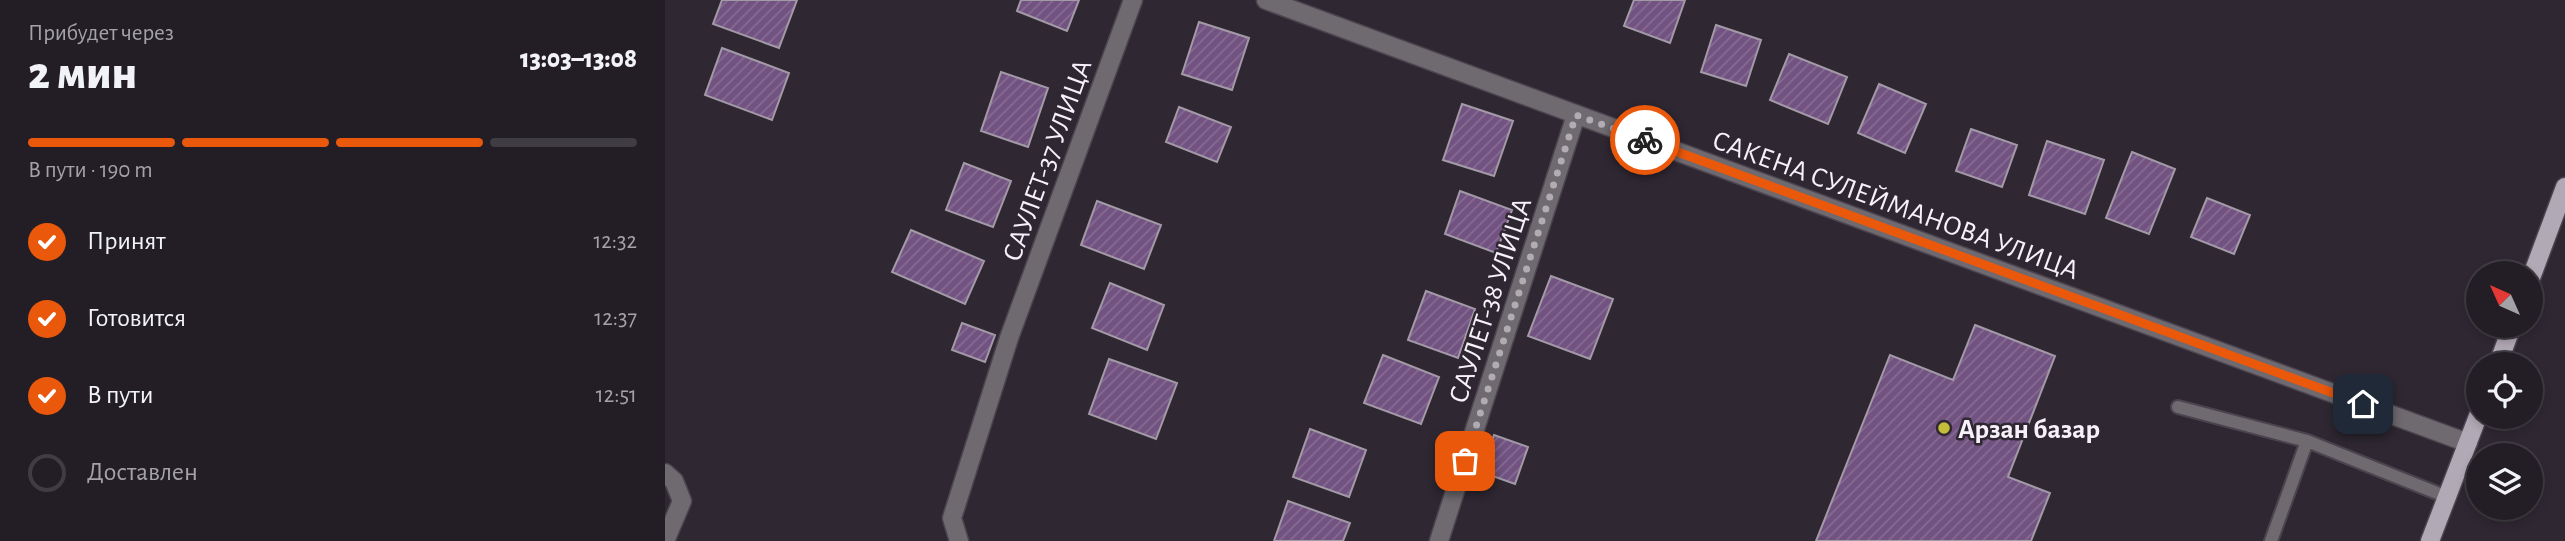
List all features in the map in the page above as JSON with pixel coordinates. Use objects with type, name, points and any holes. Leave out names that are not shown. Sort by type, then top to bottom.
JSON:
[{"type":"main road","points":[[2537,261],[2565,187]]},
{"type":"main road","points":[[2467,443],[2473,429]]},
{"type":"main road","points":[[2430,541],[2466,446]]},
{"type":"street","name":"САУЛЕТ-37 УЛИЦА","points":[[959,541],[953,518],[1009,338],[1133,0]]},
{"type":"street","name":"САКЕНА СУЛЕЙМАНОВА УЛИЦА","points":[[1266,0],[2467,443]]},
{"type":"street","name":"САУЛЕТ-38 УЛИЦА","points":[[1439,541],[1576,115]]},
{"type":"street","points":[[665,473],[674,481],[682,501],[665,541]]},
{"type":"lane","points":[[2179,407],[2307,441],[2447,496]]},
{"type":"lane","points":[[2271,541],[2307,441]]},
{"type":"building","points":[[722,0],[797,0],[779,48],[713,24]]},
{"type":"building","points":[[1021,0],[1079,0],[1067,31],[1017,11]]},
{"type":"building","points":[[1634,0],[1685,0],[1670,43],[1624,26]]},
{"type":"building","points":[[1199,22],[1249,38],[1232,90],[1182,74]]},
{"type":"building","points":[[1716,25],[1761,40],[1746,86],[1701,72]]},
{"type":"building","points":[[722,48],[789,73],[772,120],[705,95]]},
{"type":"building","points":[[1789,54],[1847,77],[1828,124],[1770,100]]},
{"type":"building","points":[[1001,72],[1048,88],[1028,147],[981,131]]},
{"type":"building","points":[[1879,84],[1926,104],[1905,153],[1858,133]]},
{"type":"building","points":[[1462,104],[1513,121],[1494,176],[1443,160]]},
{"type":"building","points":[[1179,107],[1231,127],[1217,162],[1166,142]]},
{"type":"building","points":[[1971,129],[2017,145],[2002,187],[1956,171]]},
{"type":"building","points":[[2047,141],[2104,160],[2085,214],[2029,195]]},
{"type":"building","points":[[2132,152],[2175,169],[2149,234],[2106,218]]},
{"type":"building","points":[[964,163],[1011,181],[993,227],[946,210]]},
{"type":"building","points":[[1460,191],[1512,210],[1496,253],[1445,234]]},
{"type":"building","points":[[2207,198],[2250,215],[2234,254],[2191,237]]},
{"type":"building","points":[[1097,201],[1161,225],[1144,269],[1081,245]]},
{"type":"building","points":[[911,230],[984,261],[965,304],[892,272]]},
{"type":"building","points":[[1551,276],[1613,299],[1590,359],[1528,336]]},
{"type":"building","points":[[1110,283],[1164,305],[1147,350],[1092,328]]},
{"type":"building","points":[[1426,291],[1475,309],[1458,358],[1408,340]]},
{"type":"building","points":[[962,323],[995,335],[985,362],[952,350]]},
{"type":"building","name":"Арзан базар","points":[[1975,325],[2055,356],[2008,477],[2050,493],[2031,541],[1816,541],[1890,355],[1953,380]]},
{"type":"building","points":[[1383,355],[1439,377],[1421,424],[1364,403]]},
{"type":"building","points":[[1109,359],[1177,383],[1156,439],[1089,414]]},
{"type":"building","points":[[1310,429],[1366,450],[1349,497],[1293,477]]},
{"type":"building","points":[[1494,435],[1528,447],[1515,484],[1481,472]]},
{"type":"building","points":[[1288,501],[1350,523],[1343,541],[1274,541]]},
{"type":"way so far","points":[[1465,461],[1576,115],[1645,140]]},
{"type":"place","name":"Арзан базар","points":[[1944,428]]},
{"type":"route","points":[[1645,140],[2363,404]]}]
